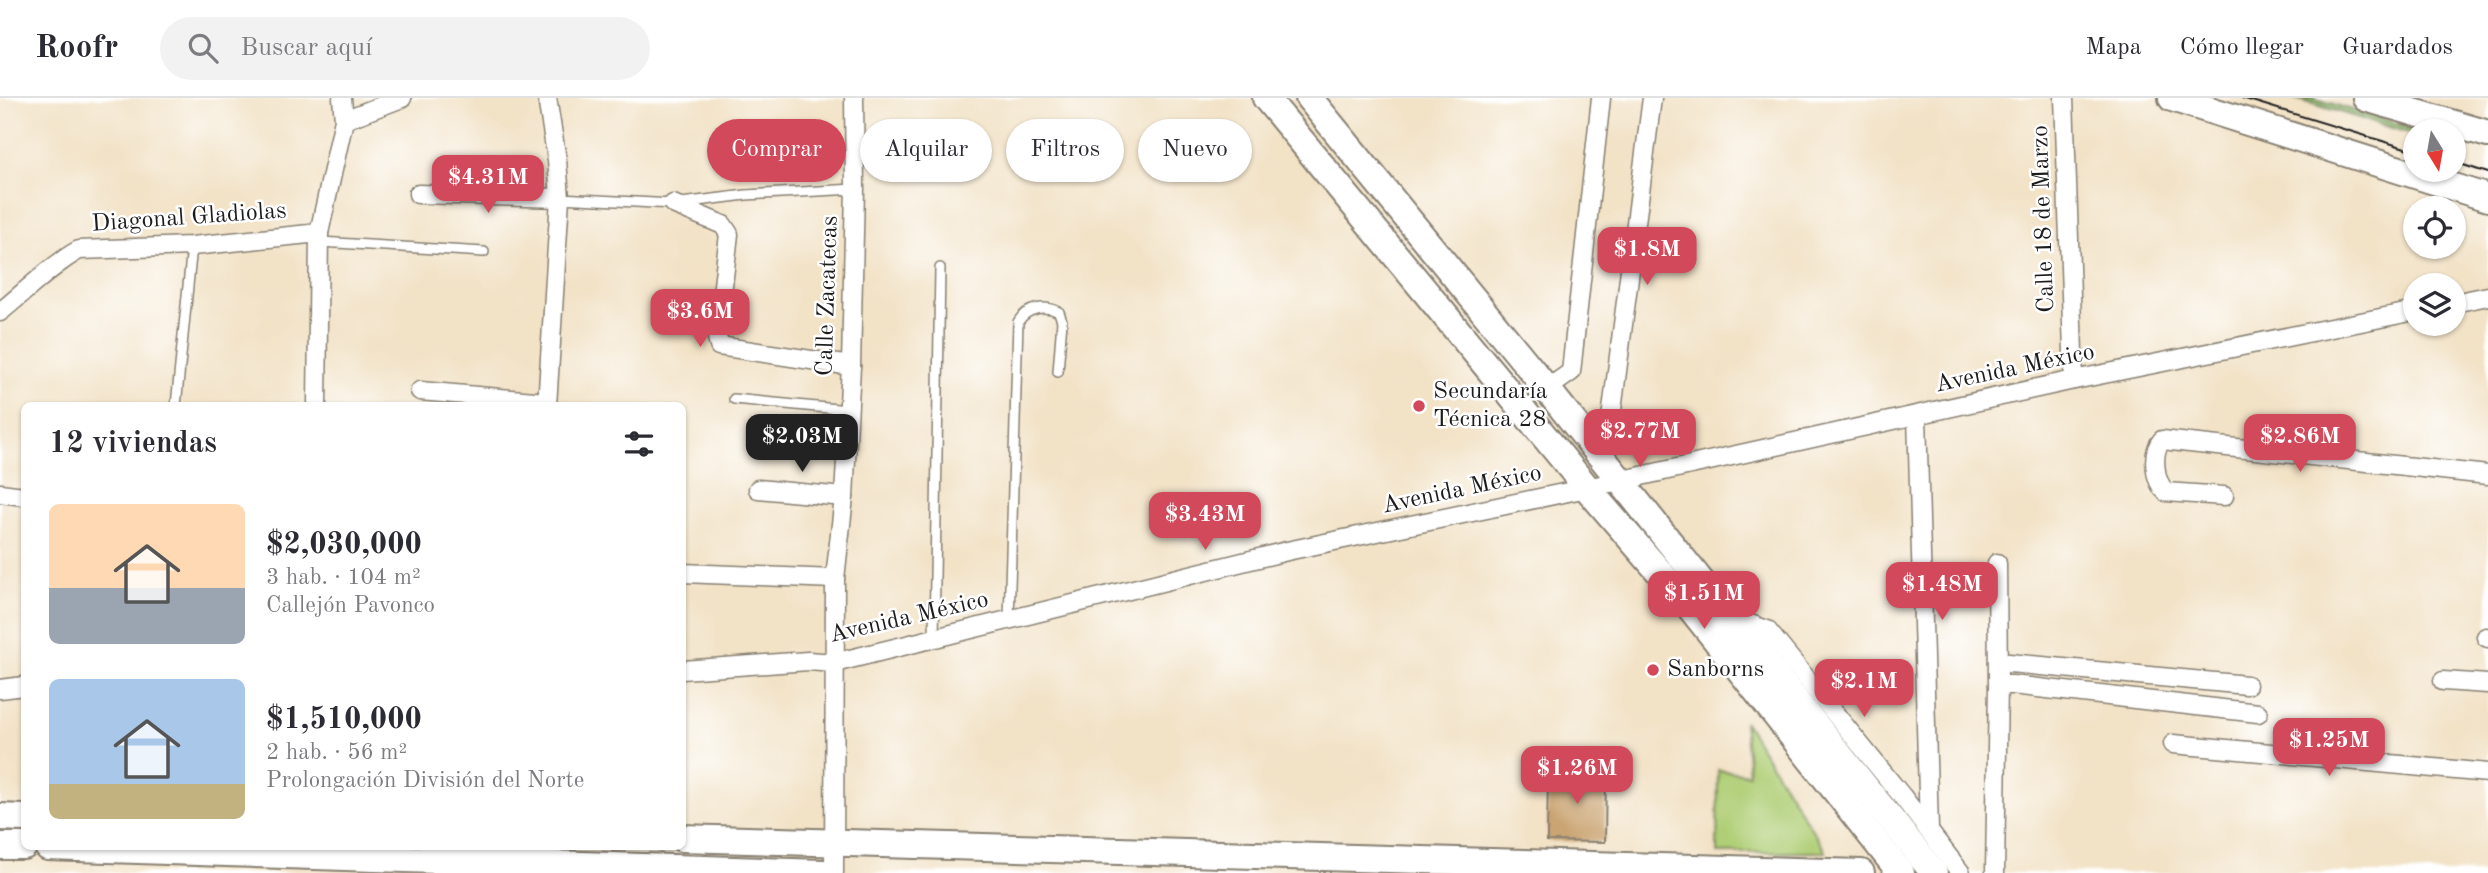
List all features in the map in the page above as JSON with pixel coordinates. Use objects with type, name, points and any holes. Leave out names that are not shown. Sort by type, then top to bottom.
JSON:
[{"type":"main road","points":[[1266,98],[1587,488],[1689,606],[1901,873]]},
{"type":"main road","points":[[1309,98],[1547,389],[1934,873]]},
{"type":"main road","points":[[2172,98],[2488,198]]},
{"type":"main road","points":[[2366,98],[2488,134]]},
{"type":"main road","points":[[0,817],[21,818]]},
{"type":"main road","points":[[686,838],[1858,873],[1864,844],[1859,819]]},
{"type":"main road","points":[[0,846],[21,846]]},
{"type":"main road","points":[[98,850],[347,865],[823,873]]},
{"type":"street","points":[[317,402],[319,238],[344,120],[342,98]]},
{"type":"street","points":[[344,120],[402,98]]},
{"type":"street","points":[[547,98],[560,198],[547,402]]},
{"type":"street","name":"Calle Zacatecas","points":[[834,873],[835,579],[844,497],[850,366],[855,189],[854,98]]},
{"type":"street","points":[[1547,389],[1572,372],[1601,98]]},
{"type":"street","points":[[1592,447],[1609,434],[1652,98]]},
{"type":"street","name":"Calle 18 de Marzo","points":[[2064,98],[2074,380]]},
{"type":"street","points":[[418,194],[560,198]]},
{"type":"street","points":[[673,204],[723,225],[729,234],[717,337],[719,346],[850,366]]},
{"type":"street","name":"Diagonal Gladiolas","points":[[0,312],[50,273],[63,259],[79,250],[319,238]]},
{"type":"street","points":[[2466,301],[2488,296]]},
{"type":"street","name":"Avenida México","points":[[686,670],[808,661],[834,663],[1287,551],[1620,481],[2074,380],[2403,313]]},
{"type":"street","points":[[420,391],[527,402]]},
{"type":"street","points":[[1917,416],[1928,829]]},
{"type":"street","points":[[2224,496],[2166,492],[2158,478],[2155,453],[2157,446],[2162,440],[2488,475]]},
{"type":"street","points":[[758,489],[844,497]]},
{"type":"street","points":[[0,493],[21,496]]},
{"type":"street","points":[[1995,873],[1997,564]]},
{"type":"street","points":[[686,573],[835,579]]},
{"type":"street","points":[[1689,606],[1767,630],[1961,873]]},
{"type":"street","points":[[1998,662],[2247,685]]},
{"type":"street","points":[[2443,681],[2488,684]]},
{"type":"street","points":[[1998,685],[2258,713]]},
{"type":"street","points":[[0,689],[21,686]]},
{"type":"street","points":[[2173,744],[2488,774]]},
{"type":"lane","points":[[560,198],[673,204],[746,195],[855,189]]},
{"type":"lane","points":[[319,238],[484,252]]},
{"type":"lane","points":[[176,402],[192,246]]},
{"type":"lane","points":[[934,639],[940,268]]},
{"type":"lane","points":[[1009,620],[1018,321],[1023,314],[1033,309],[1052,309],[1059,312],[1062,321],[1058,372]]},
{"type":"lane","points":[[734,399],[848,410]]},
{"type":"green space","points":[[2293,98],[2313,98],[2403,125],[2403,131]]},
{"type":"green space","points":[[1744,721],[1826,852],[1717,853],[1718,770],[1749,774]]},
{"type":"building","points":[[1548,770],[1606,770],[1605,842],[1547,841]]},
{"type":"tram line","points":[[2242,98],[2403,147]]},
{"type":"tram line","points":[[2466,166],[2488,173]]},
{"type":"place","name":"Secundaría Técnica 28","points":[[1419,406]]},
{"type":"place","name":"Sanborns","points":[[1653,670]]}]
